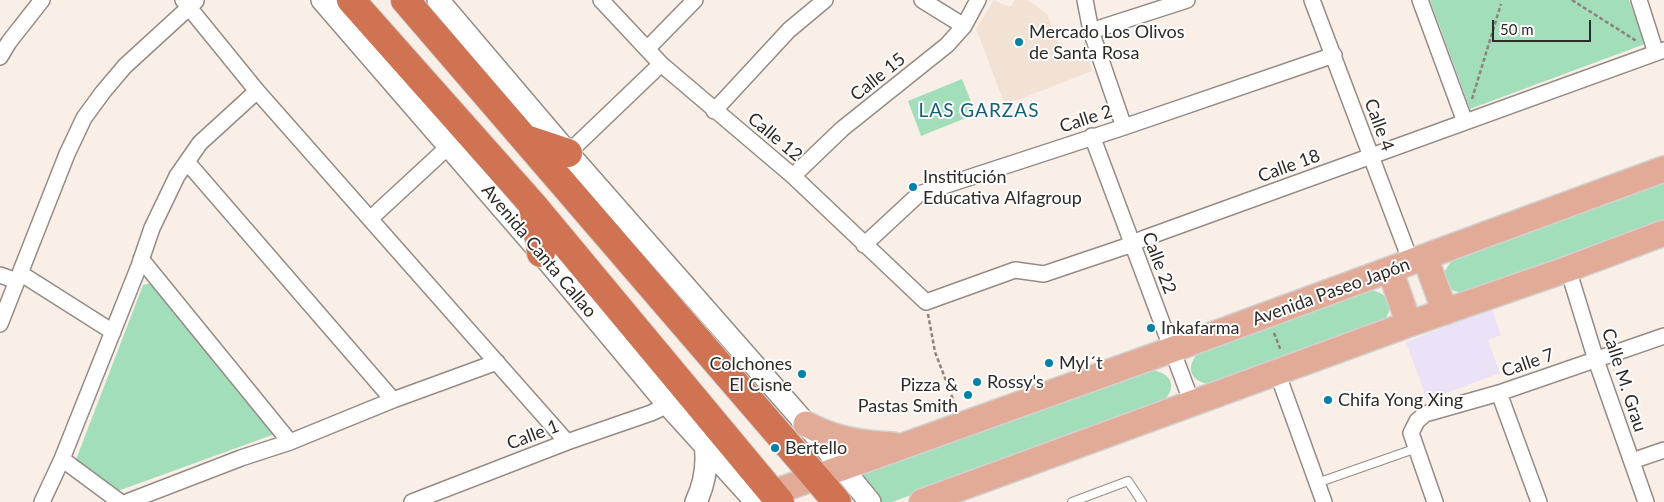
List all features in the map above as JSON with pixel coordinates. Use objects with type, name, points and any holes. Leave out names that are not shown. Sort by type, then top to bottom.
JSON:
[{"type":"highway","name":"Avenida Canta Callao","points":[[351,0],[533,205],[761,500]]},
{"type":"highway","points":[[405,0],[837,502]]},
{"type":"highway","points":[[526,139],[568,152]]},
{"type":"highway","points":[[533,205],[541,253]]},
{"type":"main road","name":"Avenida Canta Callao","points":[[322,0],[541,253],[668,405],[761,500]]},
{"type":"main road","points":[[438,0],[806,424],[870,502]]},
{"type":"main road","name":"Avenida Paseo Japón","points":[[761,500],[817,477],[1172,350],[1664,169]]},
{"type":"main road","points":[[922,502],[1664,233]]},
{"type":"main road","points":[[1408,263],[1445,312]]},
{"type":"main road","points":[[1408,263],[1410,324]]},
{"type":"main road","points":[[806,424],[821,432],[851,441],[903,446]]},
{"type":"main road","points":[[696,502],[706,473],[707,458],[705,444]]},
{"type":"main road","points":[[976,502],[997,481],[1017,467]]},
{"type":"street","points":[[0,56],[42,0]]},
{"type":"street","name":"Calle 12","points":[[602,0],[661,64],[793,176],[926,302]]},
{"type":"street","points":[[647,49],[695,0]]},
{"type":"street","points":[[714,110],[789,30],[825,0]]},
{"type":"street","points":[[922,0],[964,26]]},
{"type":"street","name":"Calle 15","points":[[793,176],[842,129],[947,45],[964,26],[978,0]]},
{"type":"street","points":[[1085,0],[1092,31],[1124,127]]},
{"type":"street","points":[[1092,31],[1187,0]]},
{"type":"street","name":"Calle 4","points":[[1312,0],[1371,156],[1408,263]]},
{"type":"street","points":[[1420,0],[1465,122]]},
{"type":"street","points":[[1638,0],[1660,51]]},
{"type":"street","points":[[0,324],[67,154],[84,118],[125,66],[190,2],[257,91],[568,442]]},
{"type":"street","name":"Calle 18","points":[[926,302],[1014,270],[1044,274],[1132,244],[1660,51]]},
{"type":"street","name":"Calle 2","points":[[864,245],[918,194],[1124,127],[1334,55]]},
{"type":"street","points":[[568,152],[661,64]]},
{"type":"street","points":[[42,502],[62,459],[113,332],[152,228],[177,176],[200,143],[257,91]]},
{"type":"street","name":"Calle 22","points":[[1092,136],[1192,403]]},
{"type":"street","points":[[370,218],[449,146]]},
{"type":"street","points":[[187,162],[394,400]]},
{"type":"street","points":[[141,259],[290,442]]},
{"type":"street","name":"Calle M. Grau","points":[[1568,269],[1596,360],[1646,502]]},
{"type":"street","points":[[0,275],[18,277],[113,332]]},
{"type":"street","name":"Calle 7","points":[[1417,448],[1411,433],[1417,421],[1425,414],[1500,392],[1664,336]]},
{"type":"street","points":[[127,502],[240,458],[290,442],[394,400],[497,362]]},
{"type":"street","points":[[1282,370],[1324,502]]},
{"type":"street","points":[[1500,392],[1539,502]]},
{"type":"street","name":"Calle 1","points":[[412,502],[668,405]]},
{"type":"street","points":[[1417,448],[1435,502]]},
{"type":"street","points":[[1632,461],[1664,450]]},
{"type":"street","points":[[62,459],[120,502]]},
{"type":"lane","points":[[1317,483],[1417,448]]},
{"type":"lane","points":[[1072,502],[1128,481],[1142,502]]},
{"type":"path","points":[[1572,0],[1660,51]]},
{"type":"path","points":[[1465,122],[1501,4]]},
{"type":"path","points":[[926,302],[934,352],[964,424]]},
{"type":"path","points":[[1268,315],[1282,370]]},
{"type":"shaded area","name":"Mercado Los Olivos de Santa Rosa","points":[[994,0],[1010,7],[1015,0],[1028,0],[1047,14],[1066,61],[1088,54],[1092,71],[1005,105],[976,29]]},
{"type":"shaded area","points":[[1492,309],[1501,335],[1488,340],[1500,373],[1427,400],[1406,342]]},
{"type":"green space","points":[[1430,0],[1629,0],[1645,44],[1470,109]]},
{"type":"green space","points":[[962,79],[976,114],[921,136],[908,101]]},
{"type":"green space","points":[[1664,181],[1664,219],[1463,293],[1450,289],[1444,281],[1445,271],[1453,260]]},
{"type":"green space","points":[[151,283],[275,434],[115,492],[75,462],[143,285]]},
{"type":"green space","points":[[1370,290],[1383,294],[1389,302],[1389,313],[1381,324],[1212,385],[1198,381],[1194,377],[1191,367],[1192,362],[1201,350]]},
{"type":"green space","points":[[1150,370],[1164,374],[1171,382],[1171,388],[1166,399],[1160,404],[892,502],[878,502],[857,478],[863,474]]},
{"type":"place","name":"Mercado Los Olivos de Santa Rosa","points":[[1019,42]]},
{"type":"place","name":"Institución Educativa Alfagroup","points":[[913,187]]},
{"type":"place","name":"Inkafarma","points":[[1151,328]]},
{"type":"place","name":"Myl´t","points":[[1049,363]]},
{"type":"place","name":"Colchones El Cisne","points":[[802,374]]},
{"type":"place","name":"Rossy's","points":[[977,382]]},
{"type":"place","name":"Pizza & Pastas Smith","points":[[968,395]]},
{"type":"place","name":"Chifa Yong Xing","points":[[1328,400]]},
{"type":"place","name":"Bertello","points":[[775,448]]},
{"type":"district","name":"LAS GARZAS","points":[[979,111]]}]
